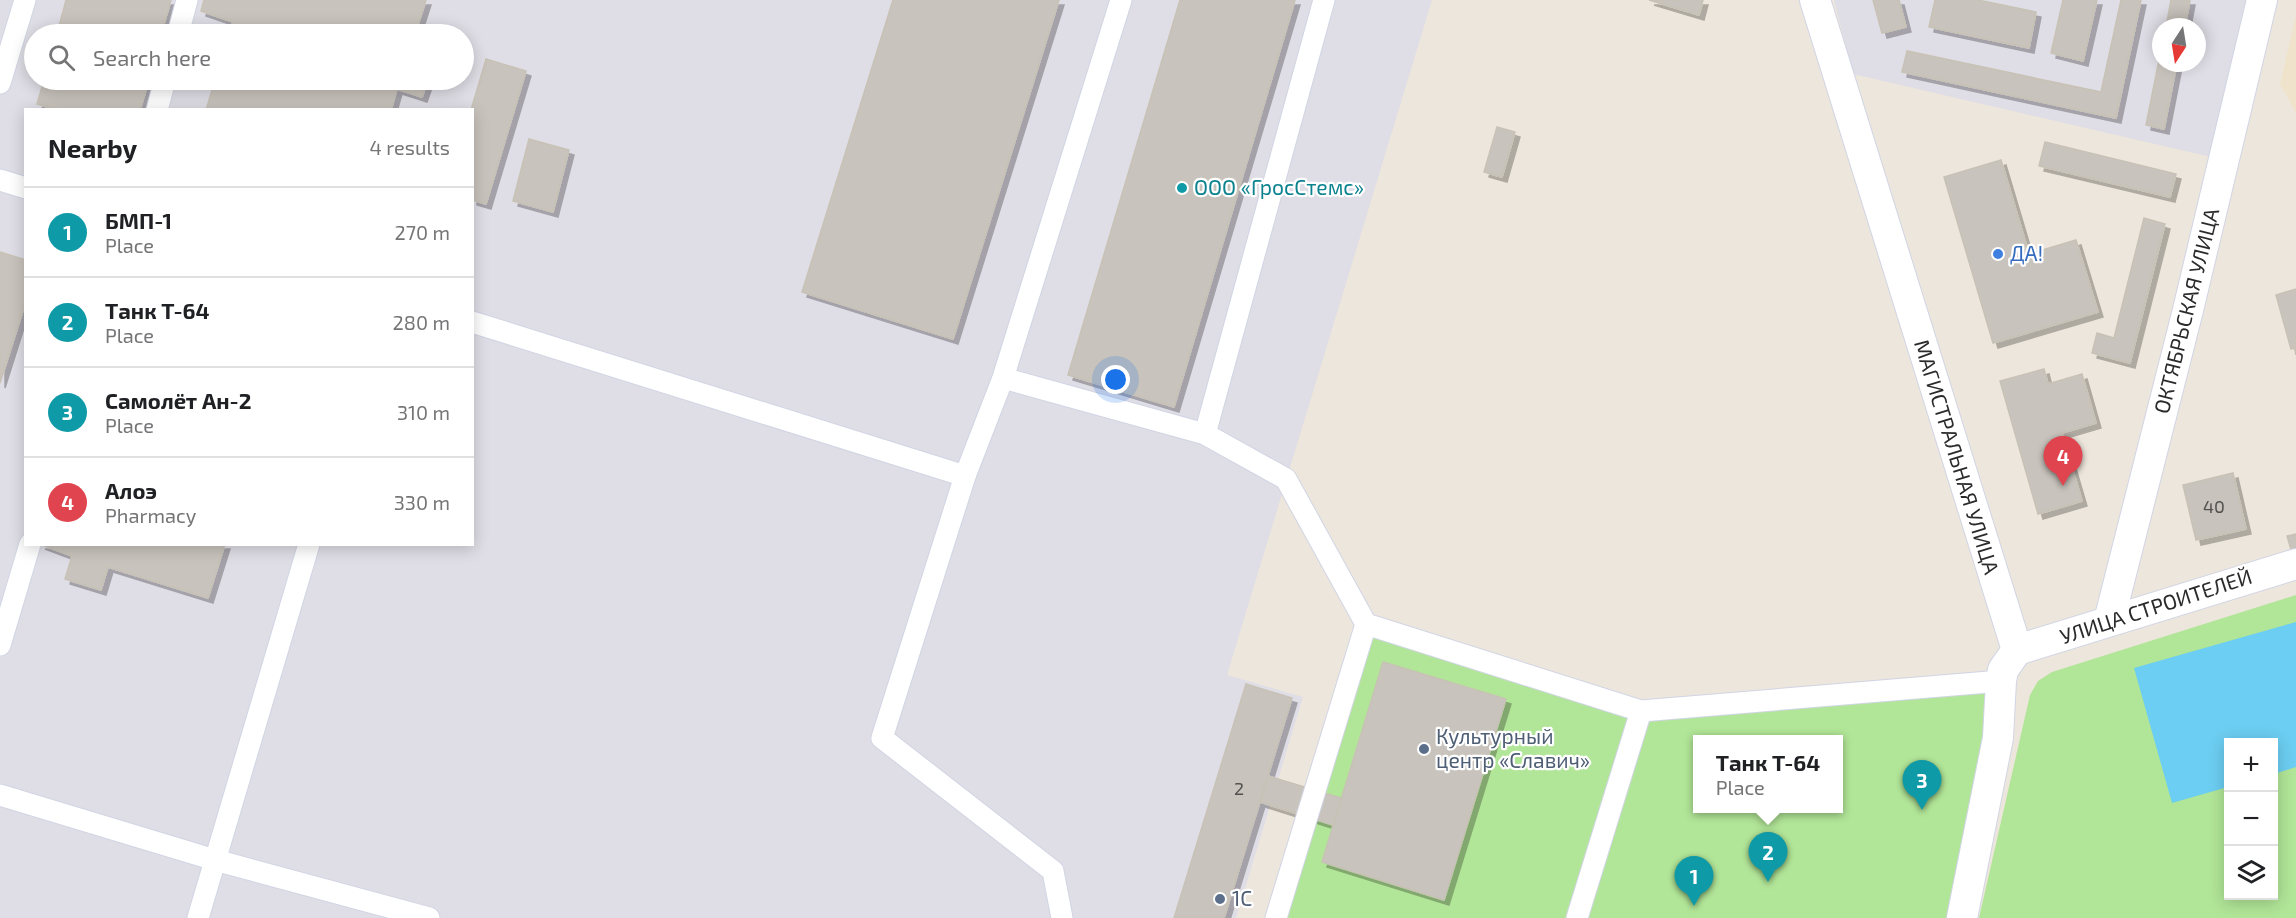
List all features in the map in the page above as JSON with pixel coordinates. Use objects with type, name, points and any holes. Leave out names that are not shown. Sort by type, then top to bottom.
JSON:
[{"type":"main road","name":"МАГИСТРАЛЬНАЯ УЛИЦА","points":[[1815,0],[2017,650]]},
{"type":"main road","name":"ОКТЯБРЬСКАЯ УЛИЦА","points":[[2109,621],[2188,310],[2262,0]]},
{"type":"main road","name":"УЛИЦА СТРОИТЕЛЕЙ","points":[[2017,650],[2296,564]]},
{"type":"main road","points":[[1962,918],[1998,738],[2003,670],[2017,650]]},
{"type":"street","points":[[0,83],[25,0]]},
{"type":"street","points":[[181,24],[187,0]]},
{"type":"street","points":[[1062,918],[1053,871],[882,738],[965,476],[1003,378],[1121,0]]},
{"type":"street","points":[[1205,434],[1324,0]]},
{"type":"street","points":[[158,108],[162,90]]},
{"type":"street","points":[[0,180],[24,187]]},
{"type":"street","points":[[474,323],[965,476]]},
{"type":"street","points":[[1003,378],[1205,434],[1286,479],[1366,624],[1641,711],[2001,681]]},
{"type":"street","points":[[0,645],[29,546]]},
{"type":"street","points":[[198,918],[308,546]]},
{"type":"street","points":[[1276,918],[1366,624]]},
{"type":"street","points":[[1577,918],[1641,711]]},
{"type":"street","points":[[0,795],[215,860],[429,918]]},
{"type":"shaded area","points":[[0,0],[1432,0],[1227,675],[1303,697],[1236,918],[0,918]]},
{"type":"shaded area","points":[[1834,0],[2262,0],[2224,160],[1853,74]]},
{"type":"shaded area","points":[[2296,15],[2296,113],[2280,84]]},
{"type":"green space","points":[[2296,595],[2296,918],[1979,918],[2030,695],[2038,681],[2052,672]]},
{"type":"green space","points":[[1366,624],[1641,711],[2000,682],[1948,918],[1276,918]]},
{"type":"water","points":[[2296,622],[2296,767],[2278,773],[2278,738],[2224,738],[2224,788],[2172,803],[2134,668]]},
{"type":"building","points":[[66,0],[171,0],[164,24],[60,24]]},
{"type":"building","points":[[204,0],[426,0],[418,24],[232,24],[233,22],[201,11]]},
{"type":"building","points":[[893,0],[1059,0],[953,339],[802,292]]},
{"type":"building","name":"ООО «ГросСтемс»","points":[[1180,0],[1295,0],[1174,407],[1068,375]]},
{"type":"building","points":[[1649,0],[1703,0],[1699,15]]},
{"type":"building","points":[[1873,0],[1899,0],[1906,27],[1882,33]]},
{"type":"building","points":[[1935,0],[1978,0],[2036,12],[2029,48],[1929,27]]},
{"type":"building","points":[[2063,0],[2097,0],[2083,61],[2051,53]]},
{"type":"building","points":[[2121,0],[2141,0],[2116,118],[1902,72],[1907,51],[2101,92]]},
{"type":"building","points":[[2171,0],[2190,0],[2187,18],[2168,18]]},
{"type":"building","points":[[486,59],[526,71],[486,204],[474,201],[474,108],[472,108]]},
{"type":"building","points":[[2157,72],[2175,72],[2164,129],[2146,125]]},
{"type":"building","points":[[41,90],[146,90],[141,108],[51,108],[37,104]]},
{"type":"building","points":[[212,90],[397,90],[392,108],[207,108]]},
{"type":"building","points":[[400,90],[424,90],[422,97]]},
{"type":"building","points":[[1497,127],[1515,132],[1502,177],[1484,172]]},
{"type":"building","points":[[529,139],[569,150],[553,212],[513,201]]},
{"type":"building","points":[[2045,142],[2176,174],[2170,197],[2039,166]]},
{"type":"building","points":[[2001,160],[2029,254],[2076,240],[2098,312],[1993,343],[1944,177]]},
{"type":"building","points":[[2144,218],[2165,224],[2130,363],[2092,353],[2097,333],[2114,338]]},
{"type":"building","points":[[0,252],[24,259],[24,307],[0,383]]},
{"type":"building","points":[[2296,289],[2296,353],[2295,348],[2291,349],[2276,295]]},
{"type":"building","points":[[2044,369],[2048,384],[2082,374],[2096,423],[2062,433],[2082,501],[2038,514],[2000,381]]},
{"type":"building","points":[[2233,473],[2246,529],[2196,540],[2183,485]]},
{"type":"building","points":[[2296,534],[2296,551],[2292,553],[2287,536]]},
{"type":"building","points":[[45,546],[224,546],[208,598],[108,567],[101,590],[65,579],[72,556]]},
{"type":"building","name":"Культурный центр «Славич»","points":[[1383,662],[1506,699],[1444,900],[1322,862]]},
{"type":"building","points":[[1246,684],[1292,698],[1224,918],[1174,918]]},
{"type":"building","points":[[1268,776],[1341,798],[1333,825],[1260,802]]},
{"type":"place","name":"ООО «ГросСтемс»","points":[[1182,188]]},
{"type":"place","name":"ДА!","points":[[1998,254]]},
{"type":"place","name":"Алоэ","points":[[2063,486]]},
{"type":"place","name":"Культурный центр «Славич»","points":[[1424,749]]},
{"type":"place","name":"Самолёт Ан-2","points":[[1922,810]]},
{"type":"place","name":"Танк Т-64","points":[[1768,882]]},
{"type":"place","name":"1С","points":[[1220,899]]},
{"type":"place","name":"БМП-1","points":[[1694,906]]}]
